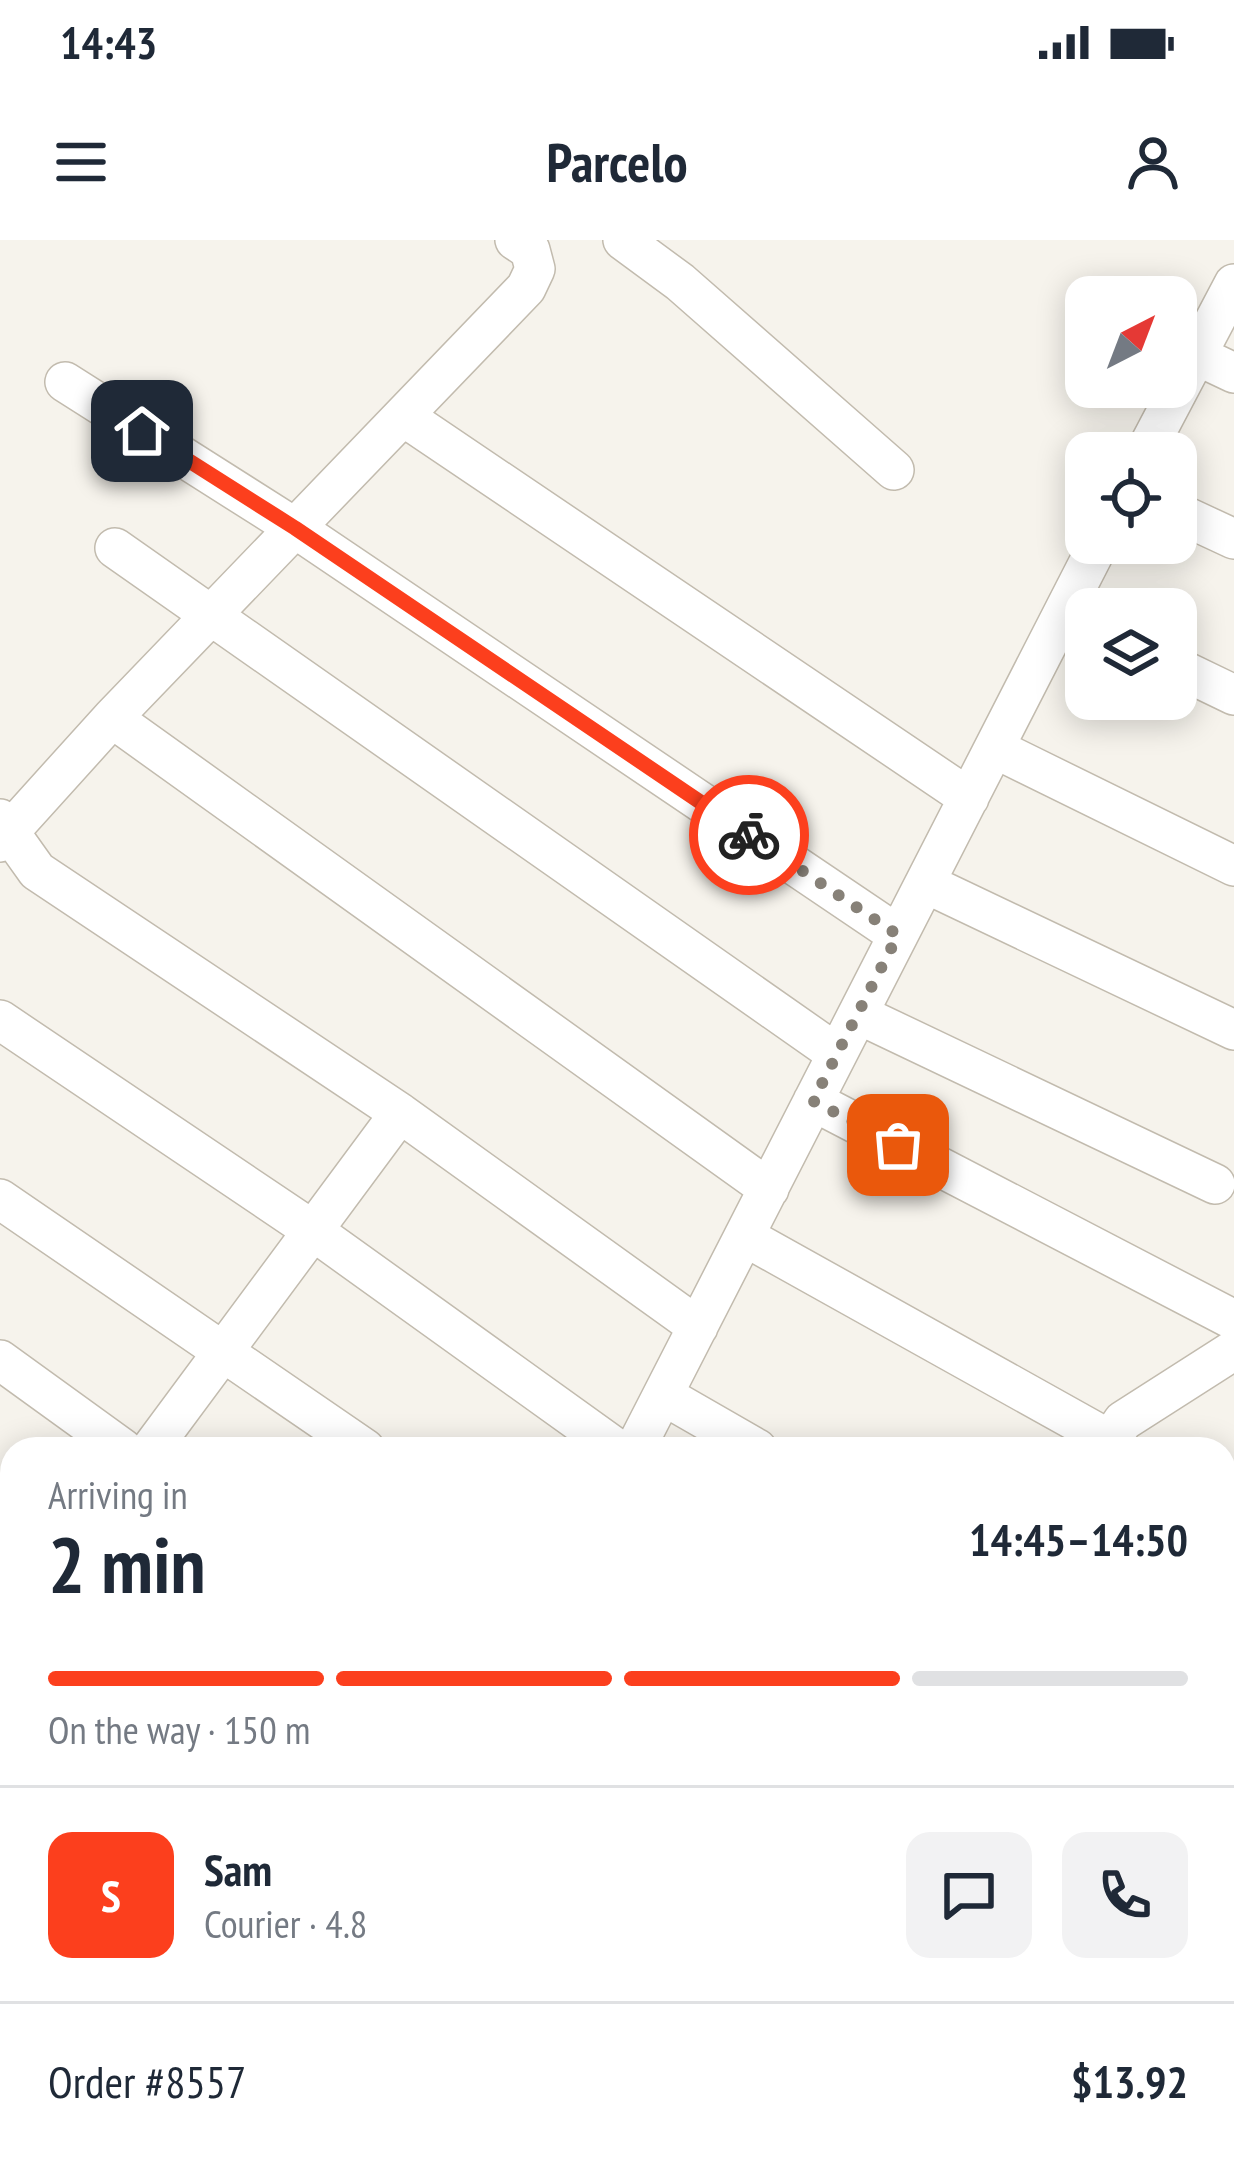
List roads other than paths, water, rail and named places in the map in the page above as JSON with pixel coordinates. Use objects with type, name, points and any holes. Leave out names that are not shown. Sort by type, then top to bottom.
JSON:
[{"type":"street","points":[[515,240],[530,250],[535,269],[526,288],[3,831],[38,871],[400,1113],[698,1327]]},
{"type":"street","points":[[622,240],[680,282],[894,470]]},
{"type":"street","points":[[1197,353],[1234,284]]},
{"type":"street","points":[[1197,355],[1234,373]]},
{"type":"street","points":[[65,382],[295,528],[898,935]]},
{"type":"street","points":[[403,416],[969,798]]},
{"type":"street","points":[[1197,522],[1234,539]]},
{"type":"street","points":[[115,548],[837,1054]]},
{"type":"street","points":[[641,1437],[994,748],[1065,634]]},
{"type":"street","points":[[1197,677],[1234,695]]},
{"type":"street","points":[[112,718],[769,1189]]},
{"type":"street","points":[[994,748],[1234,866]]},
{"type":"street","points":[[925,884],[1234,1030]]},
{"type":"street","points":[[858,1014],[1215,1184]]},
{"type":"street","points":[[0,1021],[312,1230],[600,1437]]},
{"type":"street","points":[[813,1101],[1234,1320]]},
{"type":"street","points":[[160,1437],[400,1113]]},
{"type":"street","points":[[0,1199],[348,1437]]},
{"type":"street","points":[[744,1236],[1094,1437]]},
{"type":"street","points":[[1111,1437],[1123,1421],[1234,1350]]},
{"type":"street","points":[[0,1360],[106,1437]]},
{"type":"street","points":[[663,1395],[736,1437]]}]
